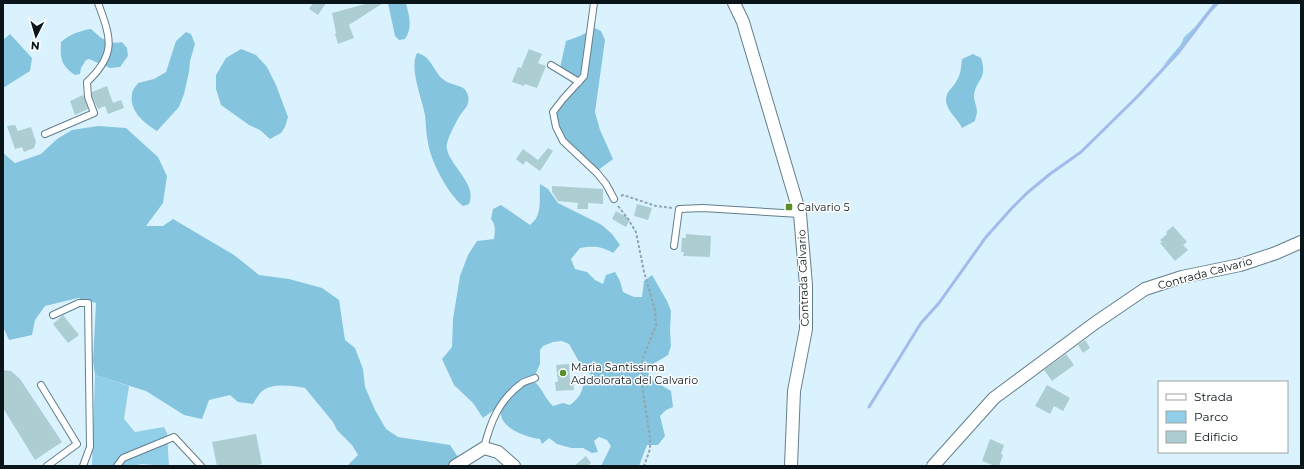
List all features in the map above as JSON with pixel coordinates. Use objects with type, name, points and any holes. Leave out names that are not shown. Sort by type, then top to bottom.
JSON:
[{"type":"street","name":"Contrada Calvario","points":[[734,3],[743,22],[800,214],[806,285],[806,329],[794,391],[791,466]]},
{"type":"street","name":"Contrada Calvario","points":[[933,466],[994,398],[1145,289],[1182,276],[1240,265],[1276,253],[1301,242]]},
{"type":"street","points":[[455,466],[484,448],[498,452],[514,466]]},
{"type":"lane","points":[[45,134],[94,113],[88,97],[87,82],[97,73],[109,49],[109,36],[98,3]]},
{"type":"lane","points":[[594,3],[584,76],[553,112],[556,127],[563,141],[597,173],[606,184],[614,199]]},
{"type":"lane","points":[[551,65],[579,82]]},
{"type":"lane","points":[[674,246],[679,209],[703,208],[800,214]]},
{"type":"lane","points":[[53,315],[79,303],[88,303],[90,447],[83,466]]},
{"type":"lane","points":[[484,448],[489,430],[501,403],[522,383],[535,378]]},
{"type":"lane","points":[[41,385],[77,444],[47,466]]},
{"type":"lane","points":[[117,466],[123,458],[174,437],[201,466]]},
{"type":"path","points":[[644,466],[650,449],[650,438],[642,385],[642,370],[643,358],[656,325],[655,310],[644,272],[636,232],[614,199],[622,195],[656,206],[679,209]]},
{"type":"green space","points":[[1214,3],[1220,3],[1206,17],[1180,51],[1162,67],[1181,44],[1184,37],[1194,28]]},
{"type":"green space","points":[[95,375],[129,386],[124,419],[135,432],[164,427],[167,433],[169,466],[142,464],[131,466],[92,466]]},
{"type":"shaded area","points":[[388,3],[406,3],[410,26],[405,39],[399,40],[395,36]]},
{"type":"shaded area","points":[[595,28],[601,31],[605,40],[595,112],[600,130],[613,159],[597,171],[578,154],[564,138],[555,123],[554,116],[561,102],[580,78],[560,68],[566,41]]},
{"type":"shaded area","points":[[91,29],[109,42],[122,42],[127,48],[128,56],[120,67],[110,68],[89,59],[86,60],[81,68],[80,74],[75,75],[64,65],[62,61],[61,42],[75,33]]},
{"type":"shaded area","points":[[186,32],[191,34],[195,44],[190,61],[184,94],[179,107],[157,131],[138,116],[133,106],[132,93],[138,83],[154,79],[166,72],[176,41]]},
{"type":"shaded area","points":[[10,34],[32,58],[30,71],[3,88],[3,40]]},
{"type":"shaded area","points":[[241,49],[256,55],[267,67],[276,85],[288,117],[285,127],[281,133],[270,139],[260,130],[249,125],[221,105],[216,89],[216,75],[226,58]]},
{"type":"shaded area","points":[[417,53],[426,57],[440,77],[447,82],[463,88],[467,93],[469,100],[468,103],[459,117],[447,143],[449,155],[470,190],[471,197],[469,204],[463,206],[457,201],[446,186],[436,168],[430,151],[425,115],[415,75],[414,67]]},
{"type":"shaded area","points":[[973,54],[981,58],[983,65],[982,75],[975,90],[974,96],[977,113],[975,121],[962,128],[948,108],[946,97],[958,78],[961,70],[962,59]]},
{"type":"shaded area","points":[[98,126],[126,128],[158,157],[167,176],[163,203],[146,226],[163,226],[173,219],[234,255],[259,275],[289,279],[322,288],[339,300],[345,340],[355,348],[363,369],[365,387],[375,410],[386,429],[398,437],[450,445],[464,466],[347,466],[358,455],[352,445],[337,430],[333,422],[305,388],[294,386],[270,387],[260,393],[253,404],[238,402],[230,395],[209,400],[202,419],[184,415],[146,391],[95,375],[93,361],[96,303],[78,298],[45,306],[35,320],[32,335],[9,340],[3,327],[3,153],[15,163],[41,154],[57,139],[72,130]]},
{"type":"shaded area","points":[[540,184],[548,189],[558,203],[602,225],[612,234],[620,245],[613,253],[597,247],[580,248],[571,259],[575,269],[587,272],[595,280],[603,284],[606,275],[615,272],[620,281],[623,292],[634,297],[642,297],[644,281],[652,275],[671,311],[671,346],[668,355],[648,367],[649,378],[671,391],[673,407],[666,410],[660,416],[665,436],[658,445],[647,445],[639,466],[601,466],[611,446],[607,440],[599,437],[594,441],[598,452],[592,453],[583,448],[571,448],[557,444],[549,438],[542,444],[540,439],[526,436],[512,429],[502,418],[501,412],[503,404],[520,389],[535,382],[553,406],[563,403],[570,405],[576,400],[580,394],[583,381],[591,379],[590,374],[582,367],[569,344],[562,341],[553,342],[543,346],[540,350],[540,364],[535,375],[519,381],[500,402],[498,407],[483,418],[473,403],[454,385],[442,359],[452,347],[453,319],[460,276],[468,255],[477,241],[494,239],[495,231],[493,221],[491,219],[493,209],[501,205],[530,225],[537,217],[539,212]]},
{"type":"building","points":[[313,3],[326,3],[318,15],[309,9]]},
{"type":"building","points":[[369,3],[383,3],[349,25],[354,38],[338,44],[332,13]]},
{"type":"building","points":[[529,49],[542,54],[538,63],[546,66],[537,88],[512,82],[518,67],[521,68]]},
{"type":"building","points":[[107,86],[113,103],[121,100],[124,108],[108,114],[105,106],[98,109],[92,96],[92,92]]},
{"type":"building","points":[[83,95],[88,109],[75,115],[70,101]]},
{"type":"building","points":[[15,125],[18,131],[31,127],[36,142],[34,148],[24,152],[22,147],[15,149],[7,126]]},
{"type":"building","points":[[548,148],[553,151],[540,171],[526,161],[523,165],[516,159],[523,149],[538,160]]},
{"type":"building","points":[[552,186],[603,189],[603,204],[588,203],[588,209],[577,209],[578,203],[558,201],[552,192]]},
{"type":"building","points":[[637,204],[652,208],[648,220],[634,216]]},
{"type":"building","points":[[616,211],[630,219],[626,227],[612,219]]},
{"type":"building","points":[[1173,226],[1187,242],[1183,245],[1188,250],[1175,261],[1160,243],[1162,242],[1160,240],[1167,234],[1166,232]]},
{"type":"building","points":[[686,234],[711,236],[710,257],[683,256],[684,252],[681,252],[682,238],[686,238]]},
{"type":"building","points":[[63,315],[79,335],[68,343],[53,324]]},
{"type":"building","points":[[1085,340],[1090,348],[1083,353],[1078,345]]},
{"type":"building","points":[[1066,354],[1074,365],[1052,381],[1044,370]]},
{"type":"building","name":"Maria Santissima Addolorata del Calvario","points":[[569,364],[570,381],[573,381],[574,390],[556,391],[555,382],[558,382],[556,365]]},
{"type":"building","points":[[3,370],[11,371],[20,379],[62,442],[35,460],[3,408]]},
{"type":"building","points":[[1047,385],[1070,398],[1063,411],[1054,406],[1050,414],[1035,406]]},
{"type":"building","points":[[256,434],[262,464],[254,466],[217,466],[212,442]]},
{"type":"building","points":[[990,439],[1004,445],[1001,454],[1003,455],[999,466],[982,461]]},
{"type":"building","points":[[586,456],[591,463],[588,466],[574,466]]},
{"type":"waterway","points":[[869,407],[921,323],[939,303],[986,237],[1027,193],[1050,174],[1081,152],[1138,96],[1178,53],[1216,3]]},
{"type":"place","name":"Calvario 5","points":[[789,207]]},
{"type":"place","name":"Maria Santissima Addolorata del Calvario","points":[[563,373]]}]
